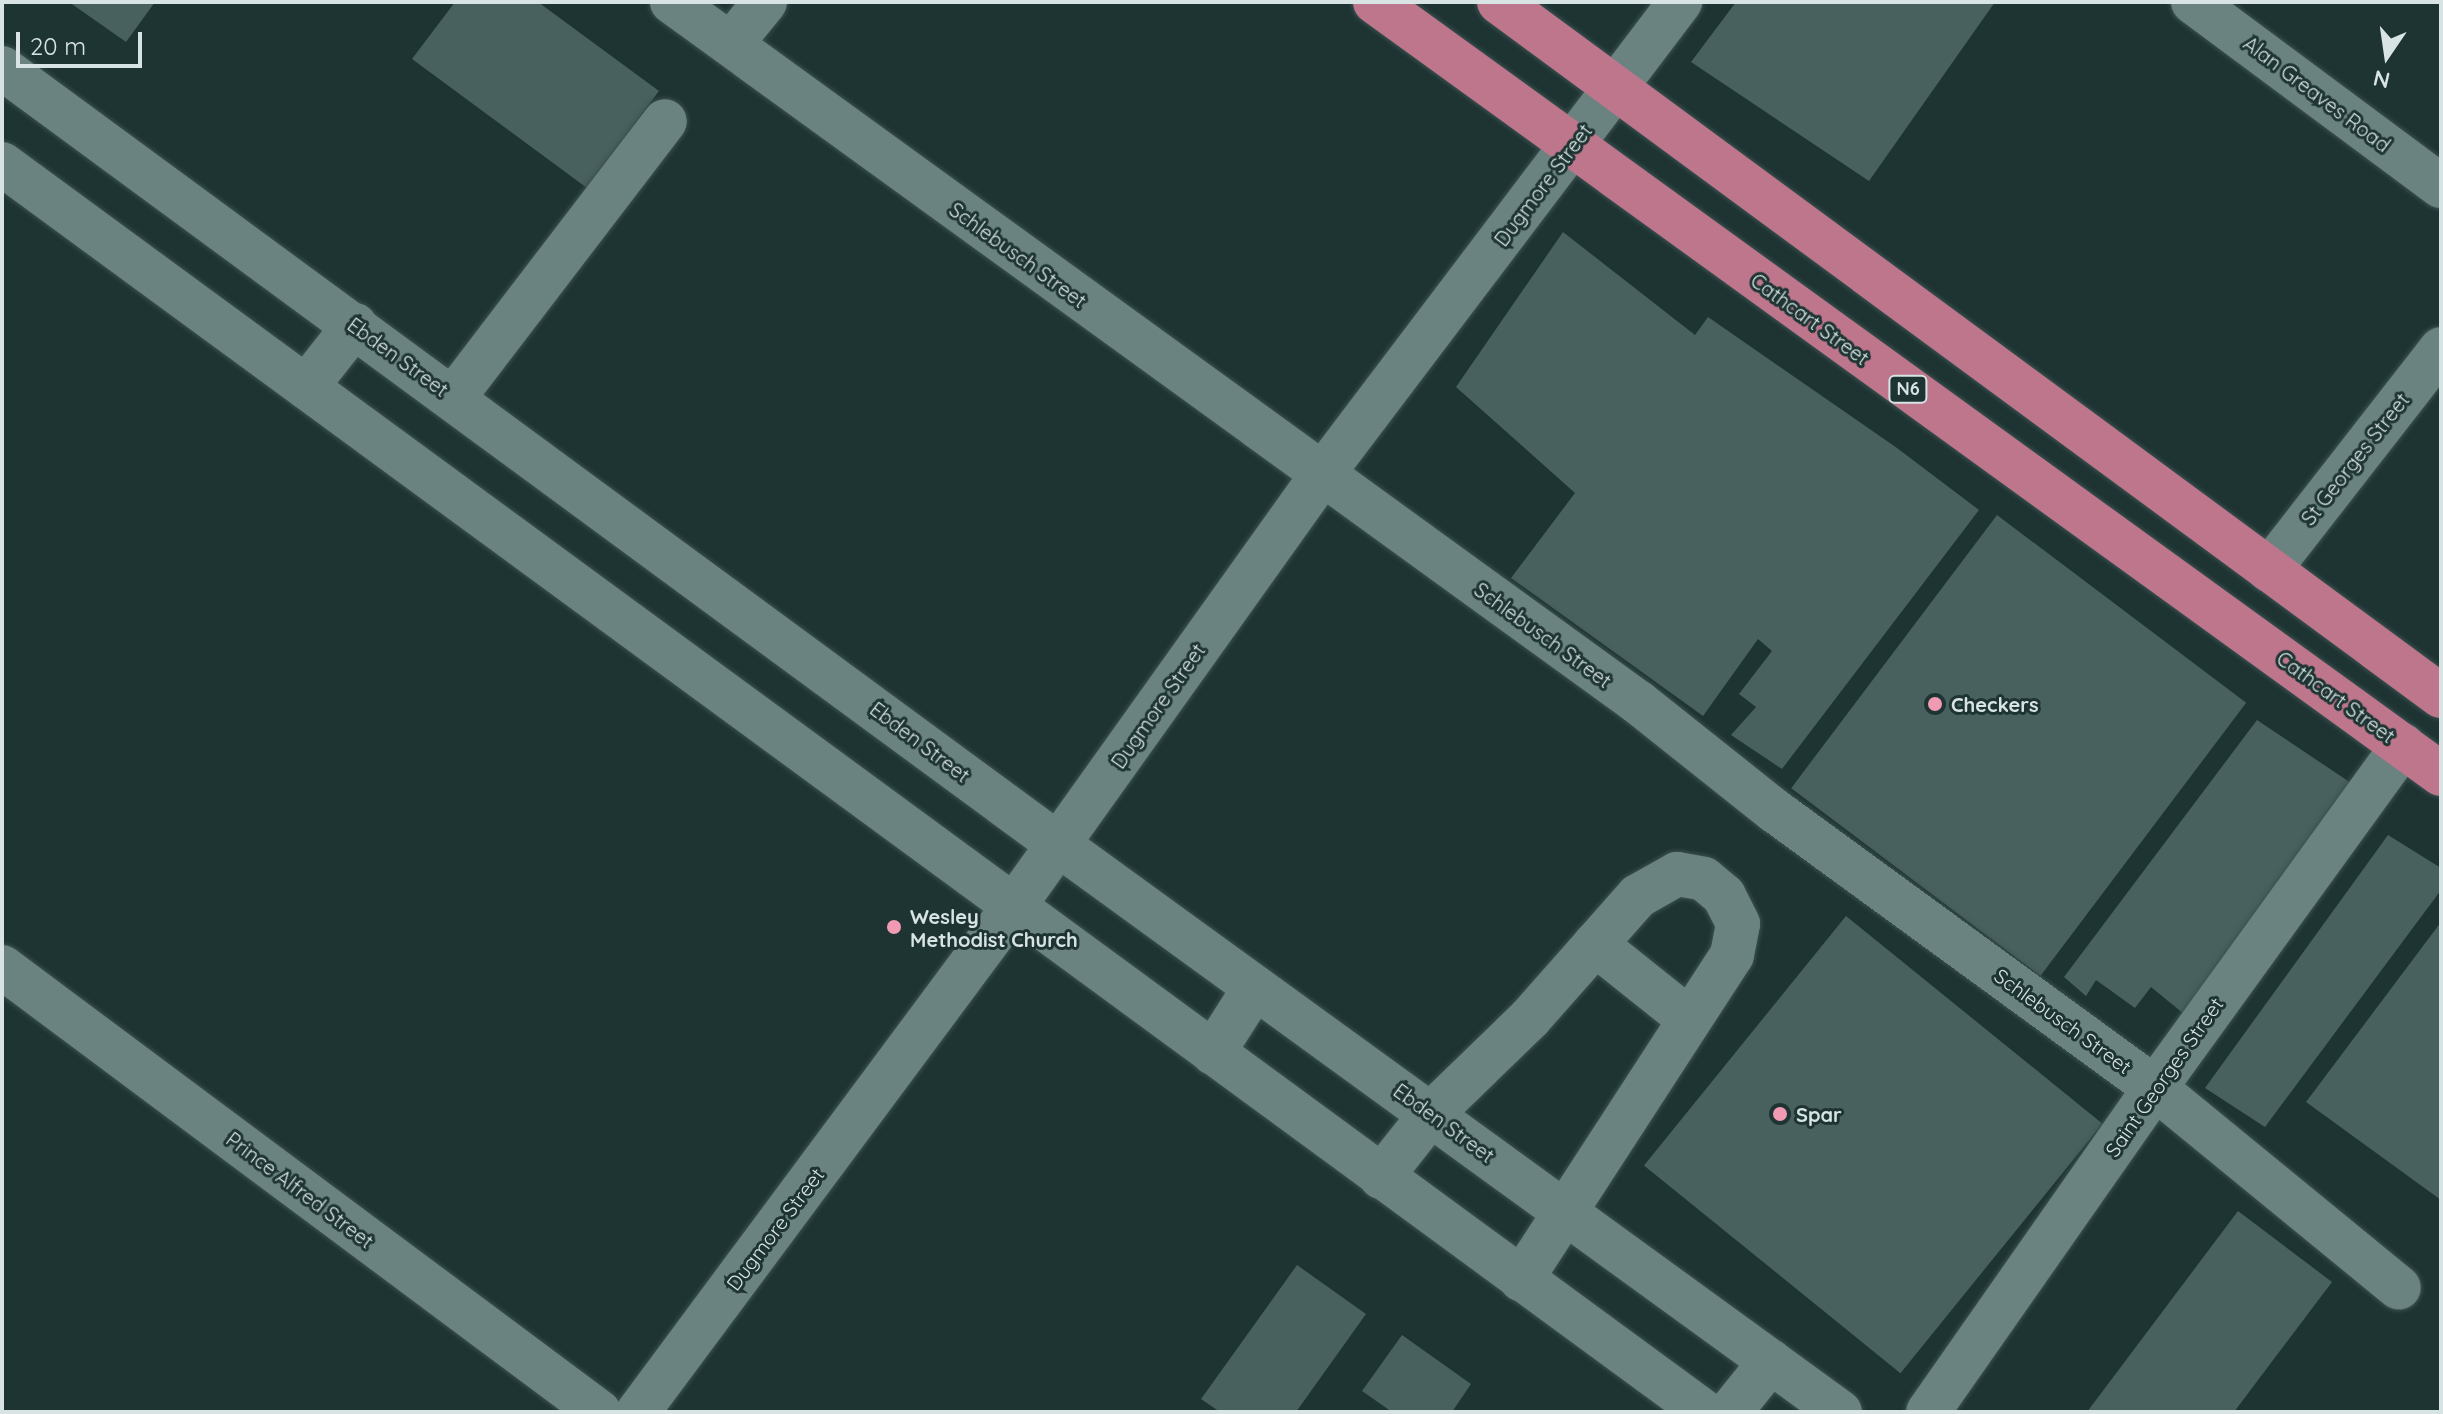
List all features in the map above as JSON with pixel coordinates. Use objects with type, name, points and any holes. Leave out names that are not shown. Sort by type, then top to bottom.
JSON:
[{"type":"highway","name":"Cathcart Street","points":[[1375,2],[1572,148],[2441,774]]},
{"type":"highway","points":[[1499,2],[2441,696]]},
{"type":"street","name":"Schlebusch Street","points":[[672,2],[1321,476],[1639,703],[1775,811],[2155,1088],[2399,1288]]},
{"type":"street","points":[[731,44],[765,2]]},
{"type":"street","name":"Dugmore Street","points":[[638,1412],[1059,845],[1321,476],[1680,2]]},
{"type":"street","name":"Alan Greaves Road","points":[[2193,2],[2441,186]]},
{"type":"street","name":"Ebden Street","points":[[2,68],[454,397],[1059,845],[1840,1412]]},
{"type":"street","points":[[454,397],[665,121]]},
{"type":"street","points":[[2,164],[1704,1412]]},
{"type":"street","points":[[306,387],[355,325]]},
{"type":"street","name":"St Georges Street","points":[[2269,570],[2441,349]]},
{"type":"street","name":"Saint Georges Street","points":[[1928,1412],[2155,1088],[2403,745]]},
{"type":"street","points":[[1381,1177],[1431,1114],[1530,1018],[1638,896],[1669,876],[1689,874],[1704,879],[1732,908],[1738,935],[1732,955],[1521,1280]]},
{"type":"street","points":[[1595,944],[1689,1019]]},
{"type":"street","name":"Prince Alfred Street","points":[[2,967],[599,1412]]},
{"type":"street","points":[[1213,1053],[1255,987]]},
{"type":"street","points":[[1730,1412],[1771,1361]]},
{"type":"building","points":[[69,2],[155,2],[126,42]]},
{"type":"building","points":[[455,2],[538,2],[659,91],[587,188],[412,59]]},
{"type":"building","points":[[1736,2],[1995,2],[1869,181],[1691,62]]},
{"type":"building","points":[[1563,232],[1695,335],[1708,317],[1897,448],[1979,510],[1782,769],[1731,735],[1756,707],[1739,694],[1772,651],[1758,639],[1703,716],[1511,578],[1575,493],[1456,387]]},
{"type":"building","points":[[1997,515],[2246,703],[2040,976],[1791,788]]},
{"type":"building","points":[[2257,720],[2354,785],[2184,1014],[2151,987],[2135,1008],[2096,980],[2086,996],[2064,977]]},
{"type":"building","points":[[2388,835],[2441,868],[2441,890],[2265,1127],[2205,1088]]},
{"type":"building","points":[[1846,916],[2102,1124],[1900,1373],[1644,1165]]},
{"type":"building","points":[[2441,922],[2441,1200],[2306,1102]]},
{"type":"building","points":[[2238,1211],[2332,1282],[2234,1412],[2087,1412]]},
{"type":"building","points":[[1297,1265],[1366,1314],[1296,1412],[1220,1412],[1201,1399]]},
{"type":"building","points":[[1402,1335],[1471,1384],[1452,1412],[1392,1412],[1362,1391]]},
{"type":"place","name":"Checkers","points":[[1935,704]]},
{"type":"place","name":"Wesley Methodist Church","points":[[894,927]]},
{"type":"place","name":"Spar","points":[[1780,1114]]}]
